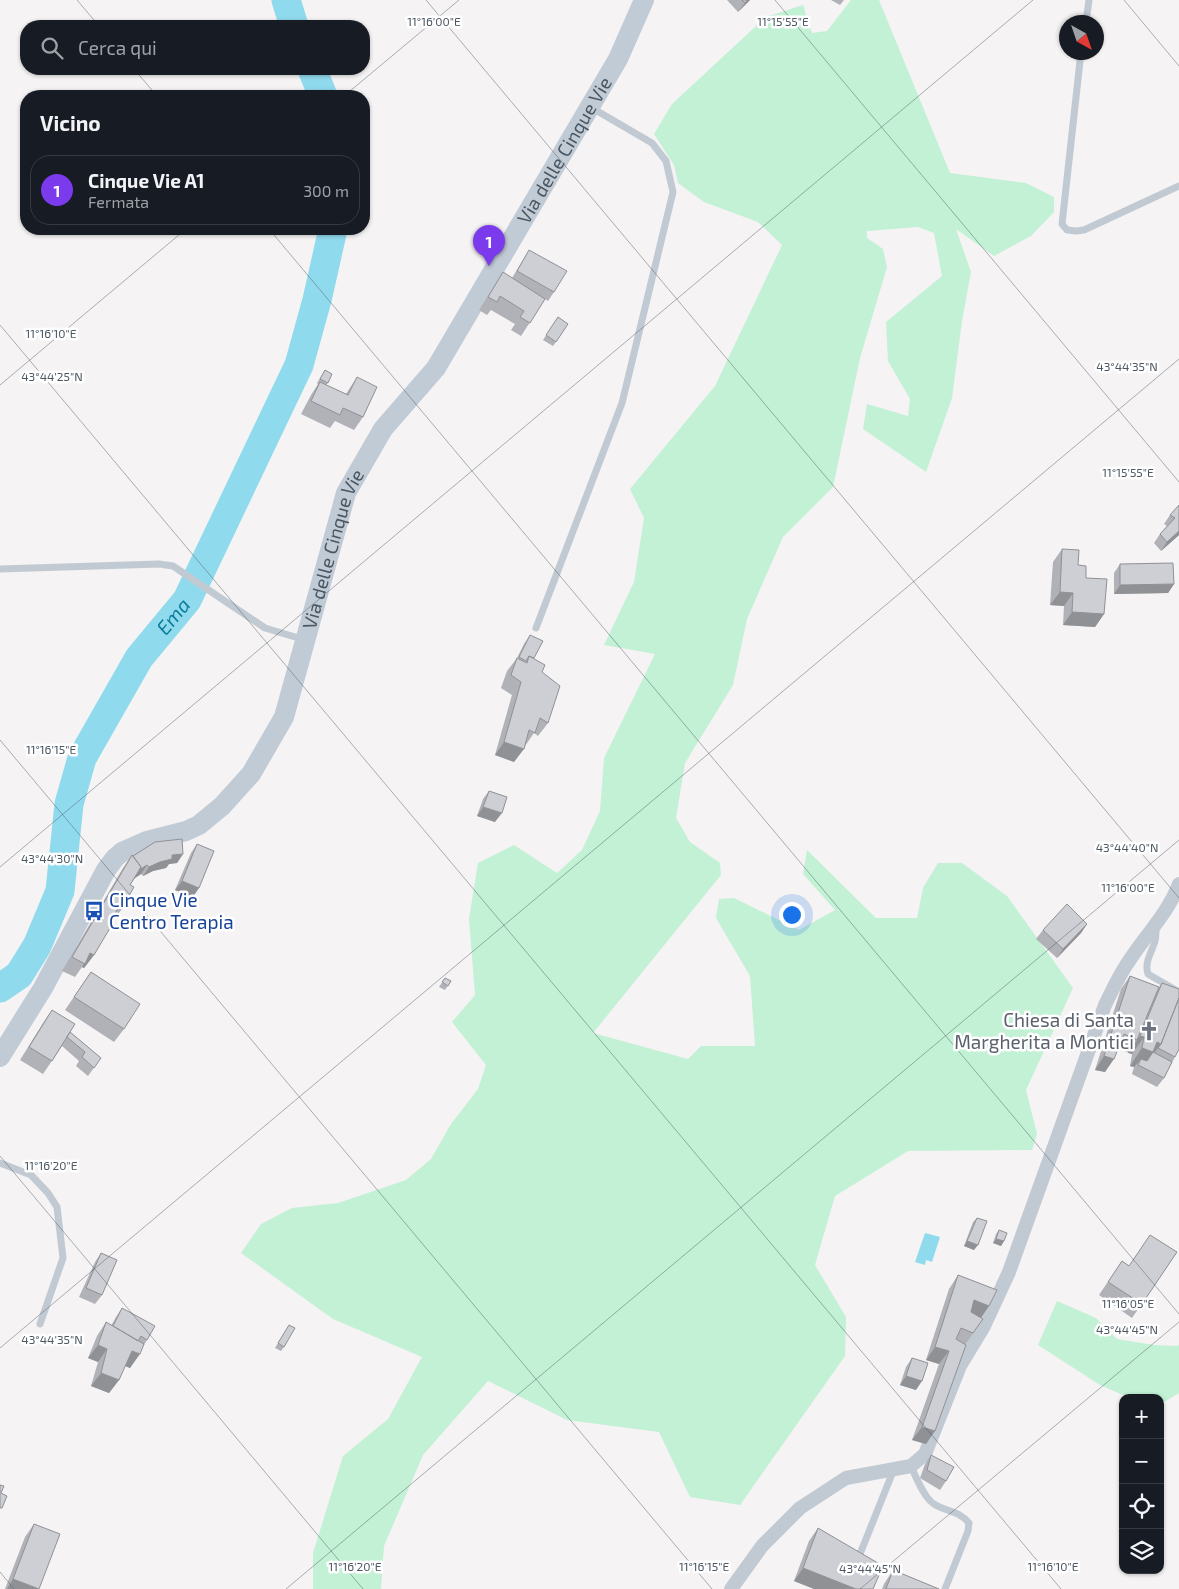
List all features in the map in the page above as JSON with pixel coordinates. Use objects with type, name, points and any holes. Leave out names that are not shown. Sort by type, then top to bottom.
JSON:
[{"type":"street","name":"Via delle Cinque Vie","points":[[0,1057],[43,988],[106,870],[115,858],[132,847],[186,831],[198,824],[222,806],[251,774],[284,717],[346,493],[383,429],[436,368],[618,58],[644,0]]},
{"type":"street","points":[[731,1589],[762,1546],[800,1508],[846,1478],[911,1466],[925,1454],[960,1366],[983,1328],[1009,1272],[1109,998],[1130,958],[1156,922],[1179,884]]},
{"type":"lane","points":[[1087,15],[1089,0]]},
{"type":"lane","points":[[1080,60],[1062,224],[1067,230],[1076,232],[1084,230],[1179,186]]},
{"type":"lane","points":[[536,628],[622,403],[673,192],[666,161],[652,143],[590,106]]},
{"type":"lane","points":[[0,569],[159,564],[172,566],[265,628],[305,640]]},
{"type":"lane","points":[[1156,922],[1155,940],[1146,970],[1148,974],[1179,992]]},
{"type":"lane","points":[[0,1163],[31,1175],[48,1193],[57,1207],[63,1258],[40,1324]]},
{"type":"lane","points":[[911,1466],[919,1484],[933,1504],[962,1515],[969,1523],[968,1531],[945,1589]]},
{"type":"lane","points":[[858,1559],[894,1469]]},
{"type":"green space","points":[[851,0],[879,0],[950,173],[1026,183],[1054,197],[1054,212],[1031,236],[994,256],[956,229],[971,272],[962,321],[952,398],[926,472],[863,429],[867,404],[908,416],[910,399],[888,361],[886,322],[942,276],[934,233],[918,227],[867,231],[867,238],[883,249],[887,267],[860,358],[833,487],[783,537],[747,619],[733,685],[685,763],[676,818],[690,842],[720,863],[721,875],[593,1033],[688,1059],[701,1046],[755,1046],[750,976],[716,918],[719,899],[734,898],[799,930],[835,910],[803,874],[807,850],[876,918],[917,918],[923,888],[938,863],[962,863],[1007,896],[1073,988],[1026,1090],[1037,1134],[1032,1150],[908,1151],[835,1196],[815,1265],[846,1317],[845,1356],[740,1505],[690,1497],[659,1432],[567,1420],[488,1381],[423,1455],[384,1546],[381,1589],[313,1589],[313,1553],[343,1456],[388,1419],[422,1357],[333,1319],[241,1253],[261,1224],[292,1208],[338,1203],[406,1180],[431,1159],[451,1124],[478,1089],[486,1065],[452,1022],[475,995],[469,919],[478,863],[514,845],[557,873],[582,850],[600,811],[604,758],[655,654],[604,645],[634,582],[644,518],[630,489],[715,386],[782,245],[758,222],[704,202],[678,183],[674,165],[654,134],[672,104],[766,17],[803,5],[812,33],[827,31]]},
{"type":"green space","points":[[1057,1301],[1096,1318],[1117,1339],[1154,1345],[1178,1346],[1179,1344],[1179,1393],[1164,1401],[1164,1394],[1121,1394],[1100,1385],[1038,1345]]},
{"type":"water","points":[[925,1233],[940,1237],[932,1262],[926,1260],[925,1265],[915,1262]]},
{"type":"building","points":[[529,250],[567,271],[554,292],[517,271]]},
{"type":"building","points":[[503,272],[545,299],[530,323],[520,317],[524,311],[500,296],[497,302],[488,297]]},
{"type":"building","points":[[558,317],[568,324],[556,342],[546,335]]},
{"type":"building","points":[[325,370],[332,374],[328,383],[320,379]]},
{"type":"building","points":[[357,377],[377,387],[363,417],[343,408],[340,415],[311,401],[320,382],[348,395]]},
{"type":"building","points":[[1179,505],[1179,531],[1167,542],[1160,534],[1175,518],[1170,515]]},
{"type":"building","points":[[1062,549],[1079,550],[1078,565],[1086,566],[1086,578],[1107,579],[1104,614],[1072,612],[1073,593],[1060,592]]},
{"type":"building","points":[[1173,563],[1174,584],[1120,585],[1120,564]]},
{"type":"building","points":[[530,635],[543,641],[534,658],[529,656],[526,661],[519,657]]},
{"type":"building","points":[[529,656],[545,665],[542,672],[560,686],[548,723],[540,718],[535,733],[529,730],[524,749],[504,742],[521,682],[511,675],[517,658],[527,663]]},
{"type":"building","points":[[489,791],[507,797],[502,813],[483,807]]},
{"type":"building","points":[[182,839],[183,854],[172,855],[172,859],[149,867],[147,865],[139,870],[141,867],[133,856],[155,842]]},
{"type":"building","points":[[197,844],[214,851],[199,888],[182,881]]},
{"type":"building","points":[[132,855],[141,867],[130,885],[134,887],[121,910],[118,908],[108,927],[110,928],[94,955],[90,953],[85,964],[72,957]]},
{"type":"building","points":[[1067,904],[1087,924],[1063,949],[1043,930]]},
{"type":"building","points":[[91,972],[140,1004],[124,1029],[74,997]]},
{"type":"building","points":[[1130,976],[1159,987],[1137,1040],[1124,1034],[1114,1059],[1104,1056]]},
{"type":"building","points":[[445,978],[451,981],[448,986],[442,982]]},
{"type":"building","points":[[1162,983],[1179,989],[1179,998],[1161,1044],[1157,1042],[1153,1052],[1142,1048],[1144,1037],[1140,1036]]},
{"type":"building","points":[[1179,998],[1179,1049],[1175,1057],[1158,1048]]},
{"type":"building","points":[[52,1010],[75,1024],[52,1061],[29,1047]]},
{"type":"building","points":[[70,1032],[101,1058],[94,1068],[82,1057],[85,1052],[67,1037]]},
{"type":"building","points":[[1153,1052],[1172,1062],[1164,1078],[1138,1065],[1141,1059],[1147,1061]]},
{"type":"building","points":[[977,1218],[987,1221],[978,1245],[967,1241]]},
{"type":"building","points":[[999,1230],[1007,1233],[1004,1241],[996,1239]]},
{"type":"building","points":[[1150,1235],[1177,1252],[1142,1304],[1108,1282],[1122,1261],[1129,1266]]},
{"type":"building","points":[[101,1253],[117,1260],[102,1295],[86,1288]]},
{"type":"building","points":[[958,1275],[997,1290],[989,1306],[974,1300],[971,1312],[983,1319],[973,1333],[961,1328],[956,1339],[966,1345],[935,1431],[922,1427],[949,1351],[935,1347]]},
{"type":"building","points":[[122,1308],[155,1326],[147,1340],[141,1336],[138,1341],[113,1326]]},
{"type":"building","points":[[106,1322],[144,1344],[140,1354],[132,1351],[119,1380],[101,1373],[107,1349],[98,1345]]},
{"type":"building","points":[[289,1325],[295,1328],[284,1347],[278,1343]]},
{"type":"building","points":[[912,1358],[928,1363],[922,1381],[906,1376]]},
{"type":"building","points":[[931,1455],[954,1467],[946,1481],[927,1470]]},
{"type":"building","points":[[0,1485],[4,1486],[1,1493],[7,1496],[2,1508],[0,1508]]},
{"type":"building","points":[[34,1524],[60,1534],[39,1589],[13,1579]]},
{"type":"building","points":[[818,1528],[883,1566],[873,1589],[856,1589],[803,1568]]},
{"type":"building","points":[[893,1570],[939,1589],[886,1589]]},
{"type":"waterway","name":"Ema","points":[[286,0],[292,20]]},
{"type":"waterway","name":"Ema","points":[[314,75],[321,90]]},
{"type":"waterway","name":"Ema","points":[[0,988],[19,975],[37,946],[60,891],[69,804],[82,758],[139,658],[187,600],[299,365],[317,300],[332,235]]},
{"type":"place","name":"Cinque Vie A1","points":[[489,266]]},
{"type":"place","name":"Cinque Vie Centro Terapia","points":[[94,911]]},
{"type":"place","name":"Chiesa di Santa Margherita a Montici","points":[[1149,1031]]}]
